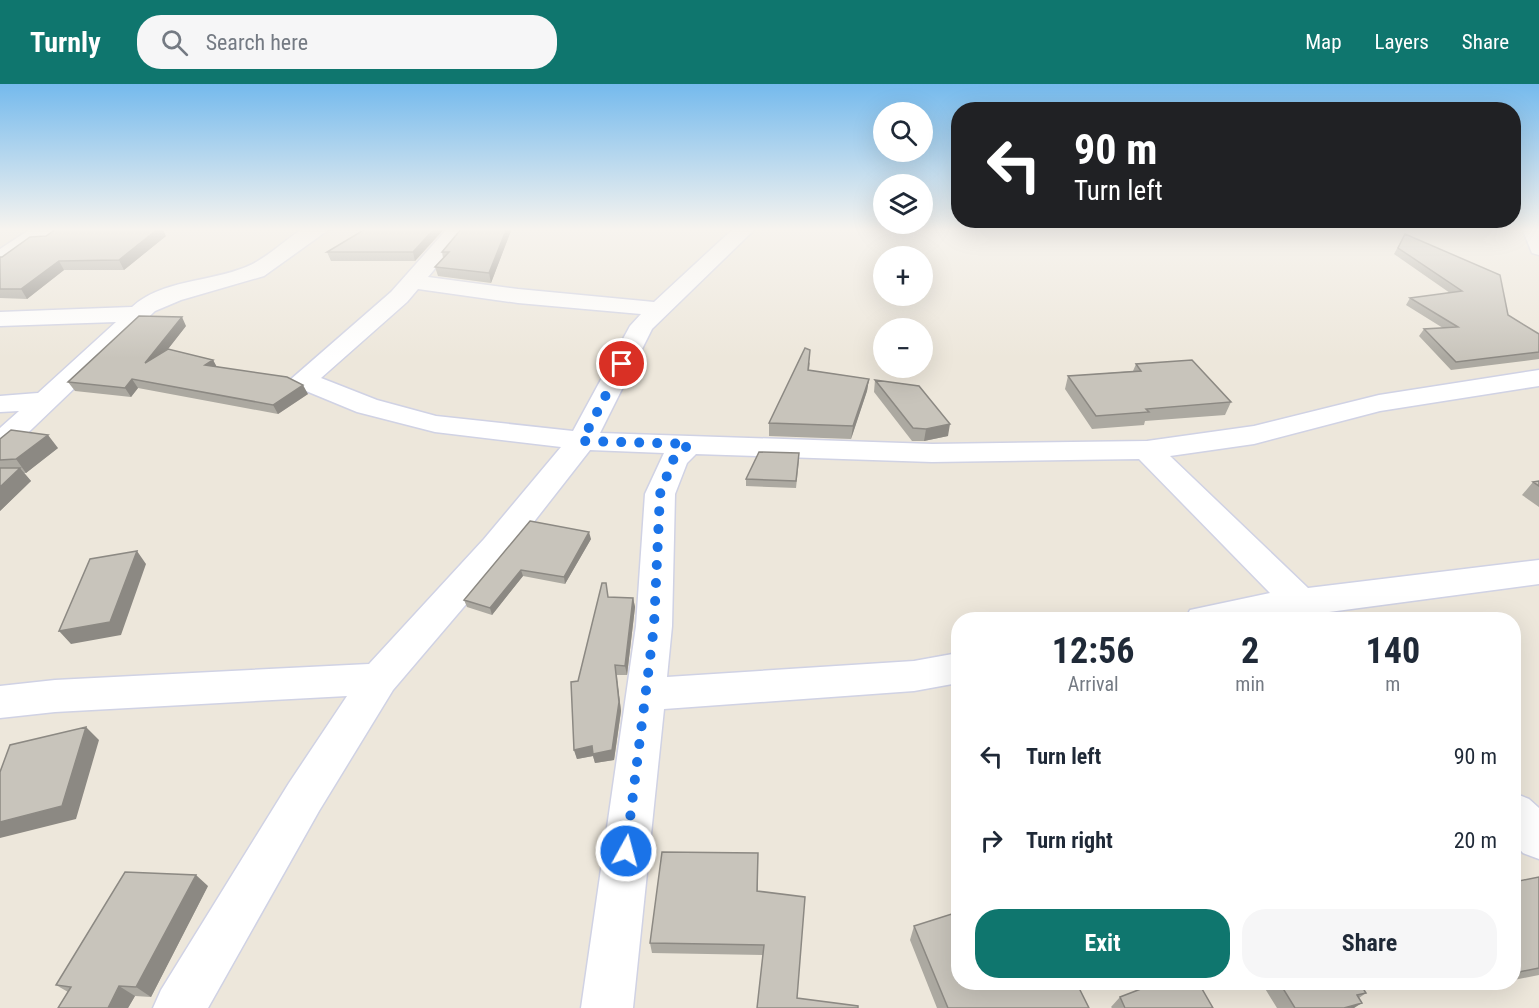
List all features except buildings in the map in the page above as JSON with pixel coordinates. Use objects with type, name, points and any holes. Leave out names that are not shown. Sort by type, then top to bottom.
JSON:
[{"type":"street","points":[[0,444],[138,314],[157,300],[256,271]]},
{"type":"street","points":[[421,271],[399,297],[303,380],[367,406],[435,424],[582,441],[932,453],[1147,450],[1254,435],[1379,403],[1539,378]]},
{"type":"street","points":[[179,1008],[304,797],[379,680],[496,547],[582,441],[642,326],[700,271]]},
{"type":"street","points":[[412,282],[518,296],[659,309]]},
{"type":"street","points":[[0,319],[138,314]]},
{"type":"street","points":[[0,404],[44,401]]},
{"type":"street","points":[[607,1008],[654,626],[660,494],[673,460],[689,444]]},
{"type":"street","points":[[1147,450],[1309,611]]},
{"type":"street","points":[[1237,612],[1254,608],[1309,611],[1539,572]]},
{"type":"street","points":[[645,694],[914,676],[951,669]]},
{"type":"street","points":[[0,702],[55,696],[379,680]]},
{"type":"street","points":[[1521,820],[1539,838]]},
{"type":"route","points":[[622,364],[582,441],[689,444],[673,460],[660,494],[654,626],[626,851]]}]
